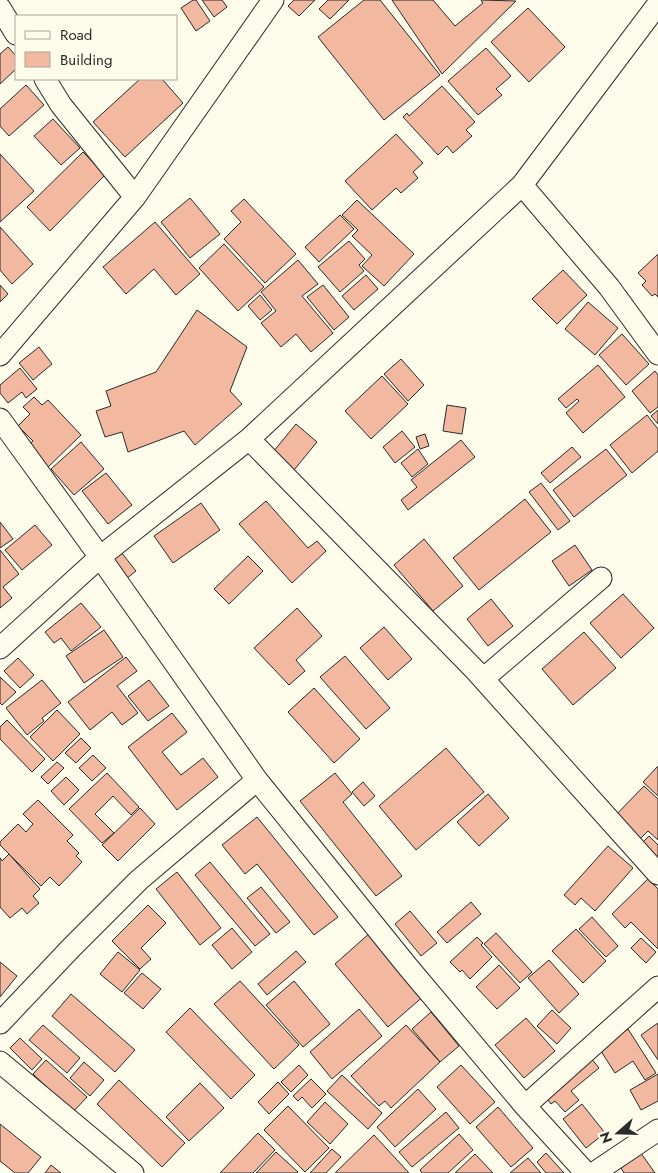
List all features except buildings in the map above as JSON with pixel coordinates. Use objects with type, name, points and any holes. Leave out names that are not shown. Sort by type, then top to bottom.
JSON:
[{"type":"street","points":[[2,347],[135,197],[273,0]]},
{"type":"street","points":[[0,648],[100,558],[249,439],[522,185],[658,4]]},
{"type":"street","points":[[0,8],[15,32]]},
{"type":"street","points":[[45,80],[61,105],[135,197]]},
{"type":"street","points":[[522,185],[609,288],[658,354]]},
{"type":"street","points":[[0,419],[257,780],[408,967],[525,1106],[586,1173]]},
{"type":"street","points":[[249,439],[483,679],[658,874]]},
{"type":"street","points":[[483,679],[601,578]]},
{"type":"street","points":[[0,1023],[139,880],[257,780]]},
{"type":"street","points":[[525,1106],[658,987]]},
{"type":"street","points":[[0,1062],[133,1173]]},
{"type":"street","points":[[594,1173],[658,1130]]}]
